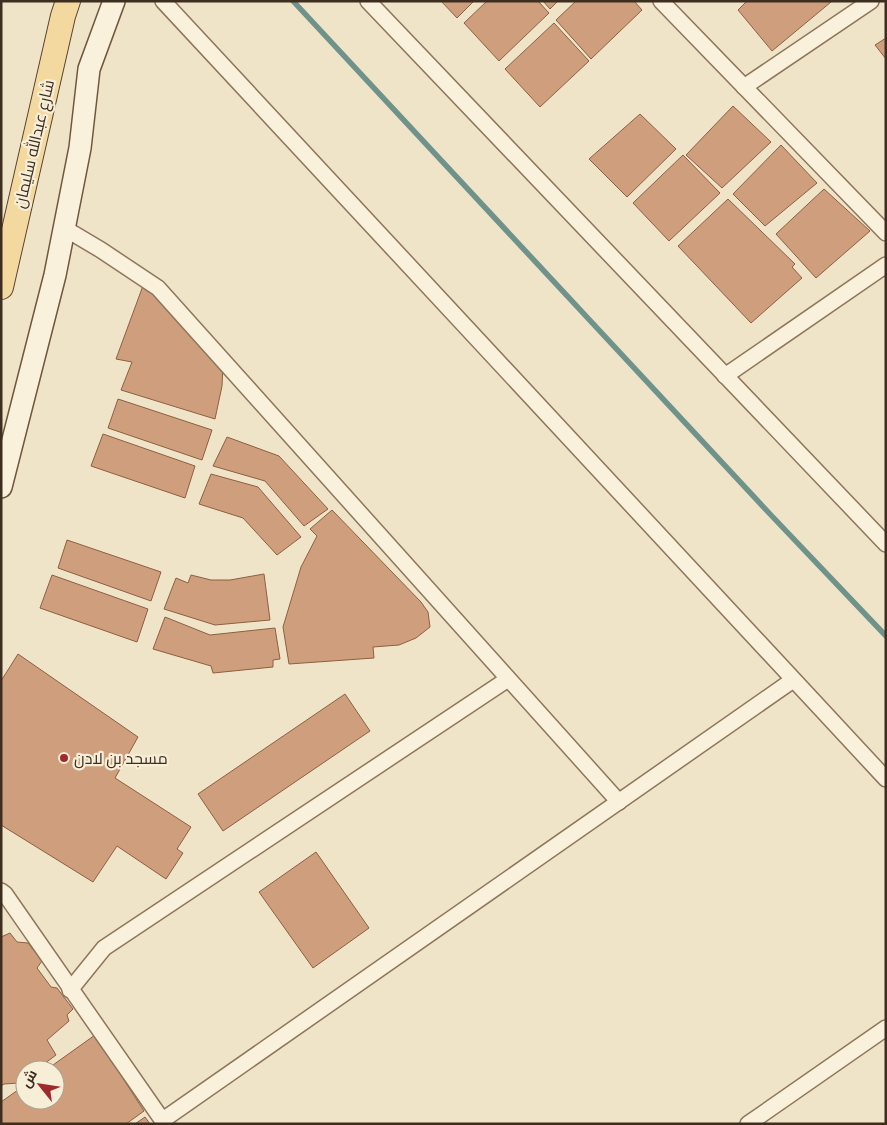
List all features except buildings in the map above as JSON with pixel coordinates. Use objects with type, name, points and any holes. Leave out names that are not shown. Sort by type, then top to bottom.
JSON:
[{"type":"main road","name":"شارع عبدالله سليمان","points":[[1,287],[68,1]]},
{"type":"main road","points":[[1,487],[56,275],[80,148],[89,69],[114,1]]},
{"type":"street","points":[[163,1],[886,779]]},
{"type":"street","points":[[368,1],[886,544]]},
{"type":"street","points":[[661,1],[886,233]]},
{"type":"street","points":[[744,87],[871,1]]},
{"type":"street","points":[[64,228],[158,288],[619,802]]},
{"type":"street","points":[[725,376],[886,266]]},
{"type":"street","points":[[70,990],[104,948],[508,679]]},
{"type":"street","points":[[1,892],[5,894],[70,990],[164,1122],[794,680]]},
{"type":"street","points":[[748,1124],[886,1028]]},
{"type":"waterway","points":[[293,1],[769,513],[886,636]]},
{"type":"place","name":"مسجد بن لادن","points":[[64,758]]}]
